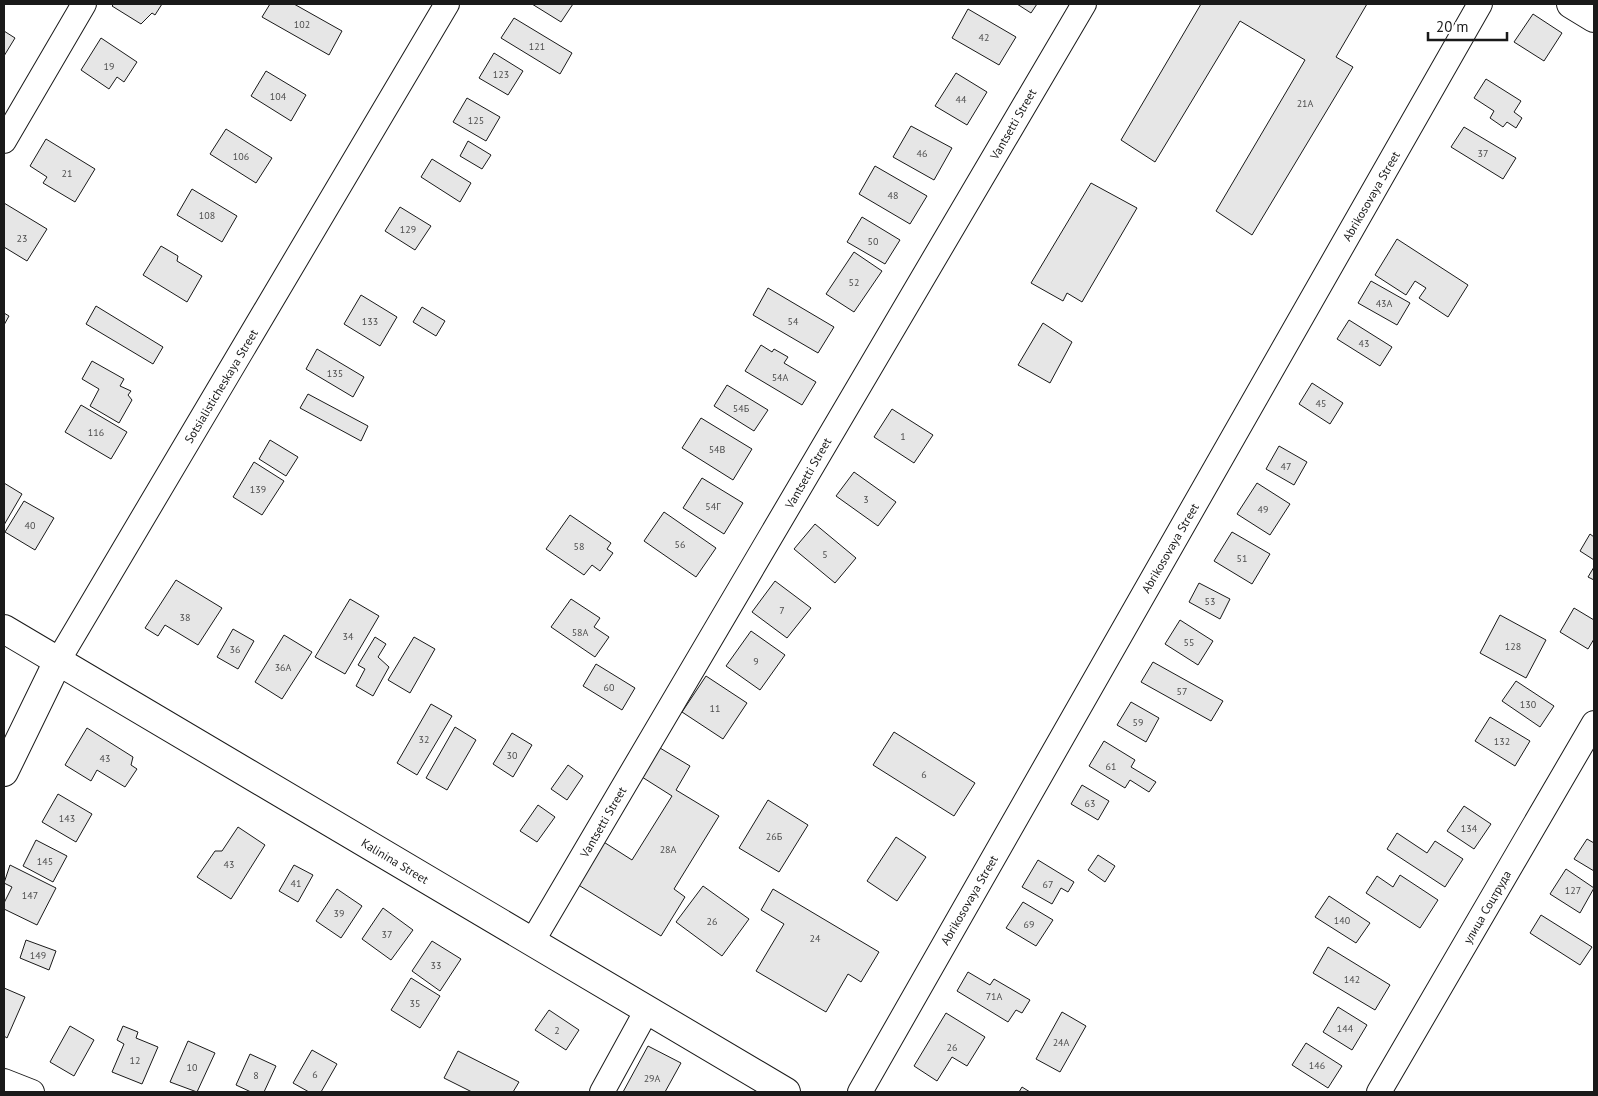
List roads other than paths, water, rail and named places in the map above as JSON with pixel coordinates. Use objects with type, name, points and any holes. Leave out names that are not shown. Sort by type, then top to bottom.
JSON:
[{"type":"main road","points":[[1571,4],[1594,18]]},
{"type":"main road","name":"Kalinina Street","points":[[4,628],[786,1092]]},
{"type":"main road","name":"Sotsialisticheskaya Street","points":[[4,772],[58,661]]},
{"type":"street","points":[[4,141],[84,4]]},
{"type":"street","name":"Sotsialisticheskaya Street","points":[[58,661],[447,4]]},
{"type":"street","name":"Vantsetti Street","points":[[532,942],[1084,4]]},
{"type":"street","name":"Abrikosovaya Street","points":[[860,1092],[1480,4]]},
{"type":"street","name":"улица Соцтруда","points":[[1379,1092],[1594,722]]},
{"type":"street","points":[[602,1092],[647,1010]]},
{"type":"street","points":[[4,1081],[32,1092]]}]
